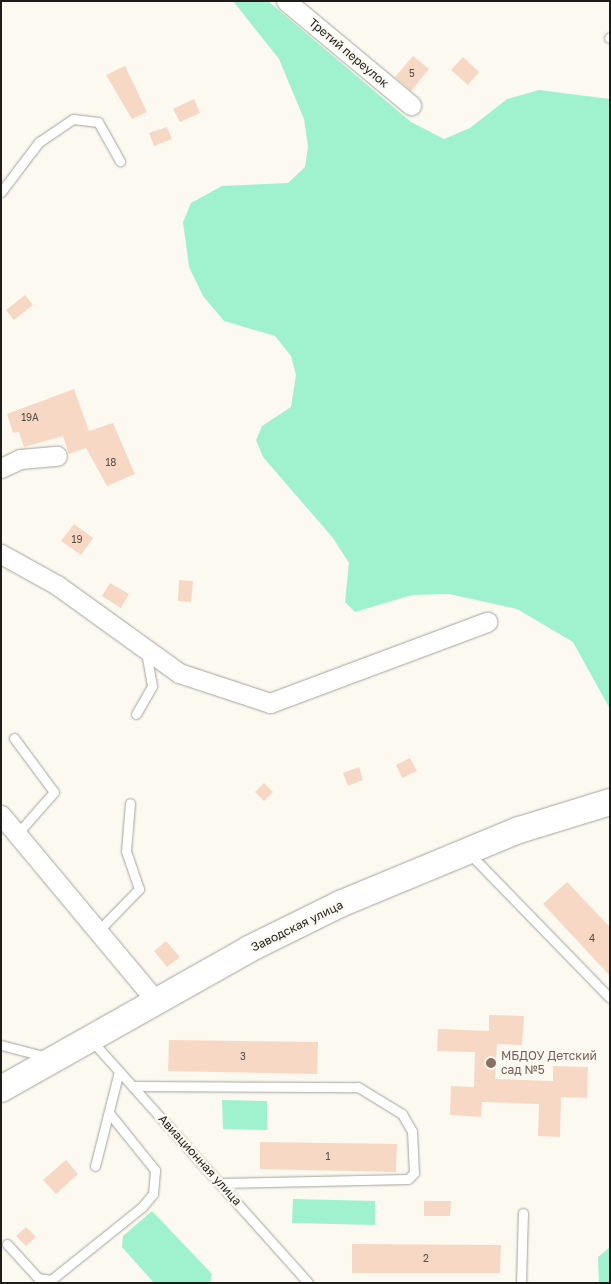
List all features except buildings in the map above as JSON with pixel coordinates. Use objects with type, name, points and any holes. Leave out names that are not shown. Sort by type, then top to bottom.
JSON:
[{"type":"street","name":"Третий переулок","points":[[286,1],[411,105]]},
{"type":"street","points":[[1,468],[20,459],[57,456]]},
{"type":"street","points":[[1,554],[58,586],[179,673],[270,703],[487,622]]},
{"type":"street","name":"Заводская улица","points":[[1,1089],[156,1001],[340,904],[467,850],[610,802]]},
{"type":"street","points":[[1,814],[100,929],[156,1001]]},
{"type":"lane","points":[[1,192],[39,142],[73,119],[98,122],[120,160]]},
{"type":"lane","points":[[136,714],[152,686],[145,650]]},
{"type":"lane","points":[[14,738],[54,792],[18,833]]},
{"type":"lane","points":[[100,929],[139,889],[126,852],[130,803]]},
{"type":"lane","points":[[467,850],[610,998]]},
{"type":"lane","name":"Авиационная улица","points":[[90,1039],[222,1183],[308,1283]]},
{"type":"lane","points":[[1,1045],[56,1059]]},
{"type":"lane","points":[[95,1166],[120,1071]]},
{"type":"lane","points":[[133,1086],[358,1087],[402,1114],[412,1131],[414,1173],[408,1179],[222,1183]]},
{"type":"lane","points":[[7,1244],[38,1278],[51,1280],[142,1207],[152,1194],[155,1170],[109,1114]]},
{"type":"lane","points":[[521,1283],[523,1213]]},
{"type":"green space","points":[[233,1],[268,1],[411,122],[444,139],[470,128],[507,99],[539,90],[610,99],[610,709],[573,642],[517,609],[449,594],[412,595],[355,612],[345,602],[349,563],[333,538],[263,457],[256,440],[262,426],[291,407],[296,375],[291,356],[275,336],[224,321],[203,296],[189,267],[183,222],[191,203],[222,186],[288,183],[305,167],[308,147],[304,119],[279,59]]},
{"type":"green space","points":[[222,1100],[267,1101],[267,1130],[223,1129]]},
{"type":"green space","points":[[293,1199],[375,1201],[375,1225],[292,1223]]},
{"type":"green space","points":[[152,1211],[212,1274],[210,1283],[154,1283],[122,1247],[123,1236]]},
{"type":"green space","points":[[610,1247],[610,1283],[599,1283],[598,1257]]},
{"type":"place","name":"МБДОУ Детский сад №5","points":[[491,1063]]}]
